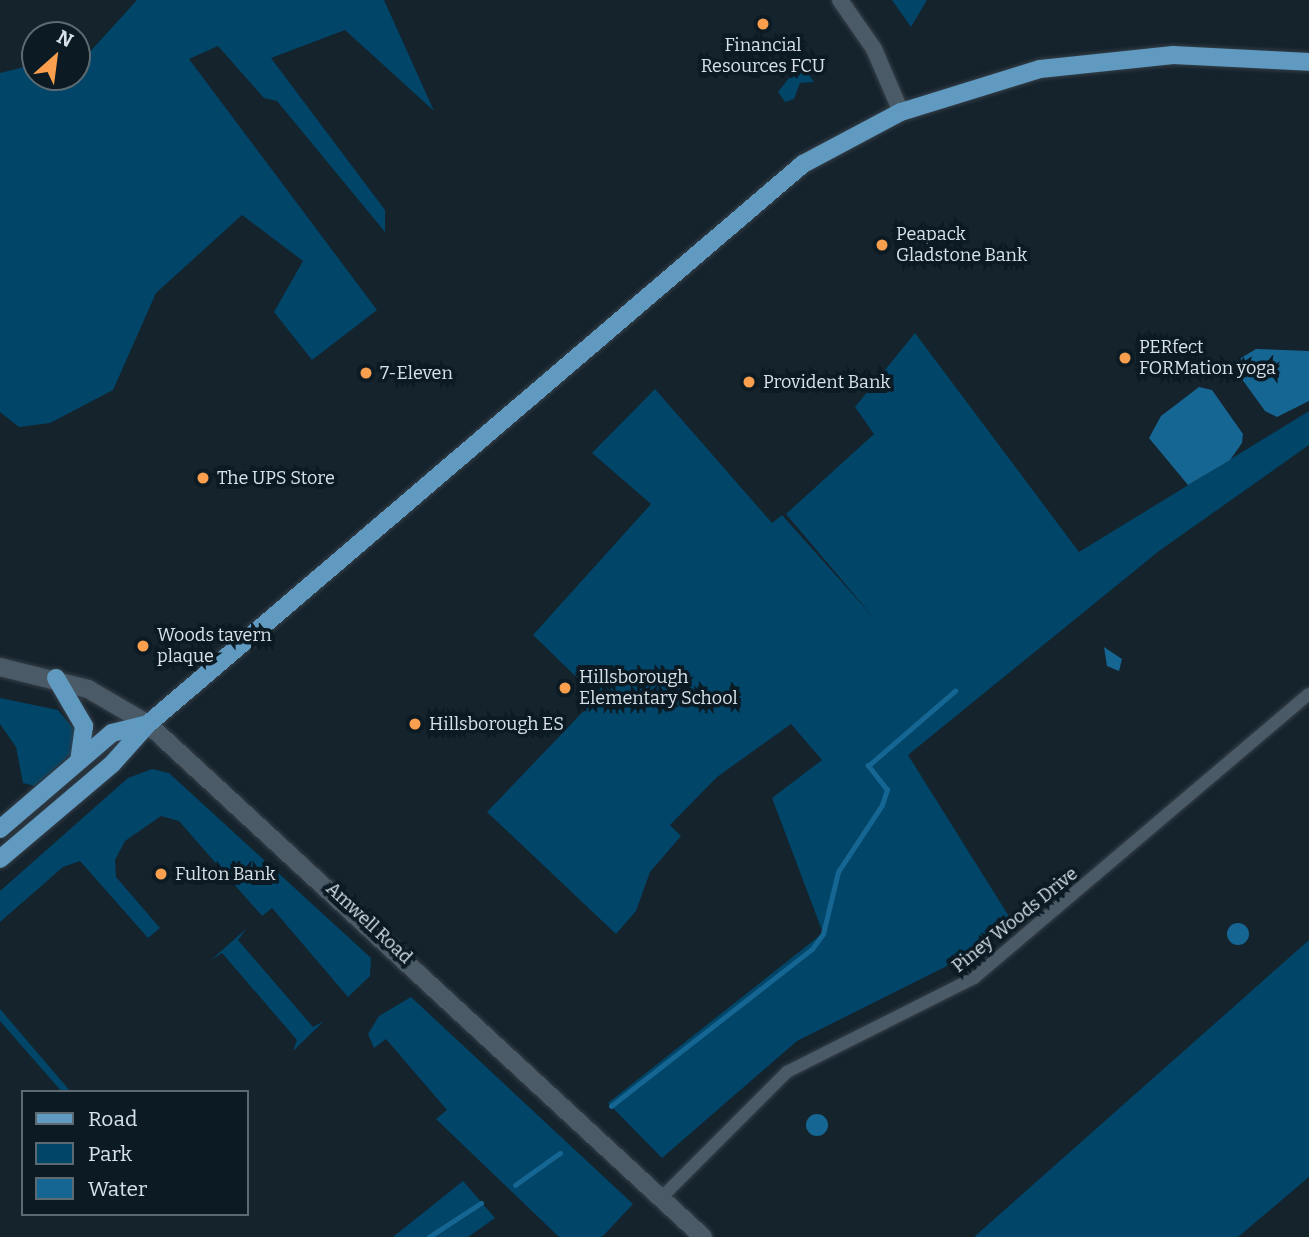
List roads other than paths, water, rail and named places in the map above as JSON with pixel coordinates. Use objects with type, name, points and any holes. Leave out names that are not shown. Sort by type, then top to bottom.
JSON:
[{"type":"main road","points":[[0,859],[113,763],[148,724],[753,203],[803,164],[901,112],[983,83],[1090,61],[1173,55],[1309,62]]},
{"type":"main road","name":"Amwell Road","points":[[0,667],[56,678],[118,702],[148,724],[703,1237]]},
{"type":"main road","points":[[56,678],[83,726],[79,760]]},
{"type":"main road","points":[[0,829],[112,733],[148,724]]},
{"type":"street","points":[[839,0],[879,57],[901,112]]},
{"type":"street","name":"Piney Woods Drive","points":[[662,1197],[787,1072],[974,978],[1309,694]]},
{"type":"water","points":[[1256,349],[1309,351],[1309,401],[1277,417],[1265,411],[1231,364]]},
{"type":"water","points":[[1199,387],[1212,390],[1243,434],[1242,443],[1230,460],[1188,485],[1149,438],[1161,416]]},
{"type":"water","points":[[1104,647],[1122,659],[1119,671],[1107,666]]},
{"type":"water","points":[[1238,923],[1246,926],[1249,934],[1246,942],[1238,945],[1230,942],[1227,934],[1230,926]]},
{"type":"water","points":[[817,1114],[825,1117],[828,1125],[825,1133],[817,1136],[809,1133],[806,1125],[809,1117]]},
{"type":"waterway","points":[[611,1106],[812,949],[823,934],[838,872],[882,805],[887,790],[868,766],[955,691]]},
{"type":"waterway","points":[[515,1185],[560,1153]]},
{"type":"waterway","points":[[429,1237],[481,1203]]},
{"type":"place","name":"Financial Resources FCU","points":[[763,24]]},
{"type":"place","name":"Peapack Gladstone Bank","points":[[882,245]]},
{"type":"place","name":"PERfect FORMation yoga","points":[[1125,358]]},
{"type":"place","name":"7-Eleven","points":[[366,373]]},
{"type":"place","name":"Provident Bank","points":[[749,382]]},
{"type":"place","name":"The UPS Store","points":[[203,478]]},
{"type":"place","name":"Woods tavern plaque","points":[[143,646]]},
{"type":"place","name":"Hillsborough Elementary School","points":[[565,688]]},
{"type":"place","name":"Hillsborough ES","points":[[415,724]]},
{"type":"place","name":"Fulton Bank","points":[[161,874]]}]
